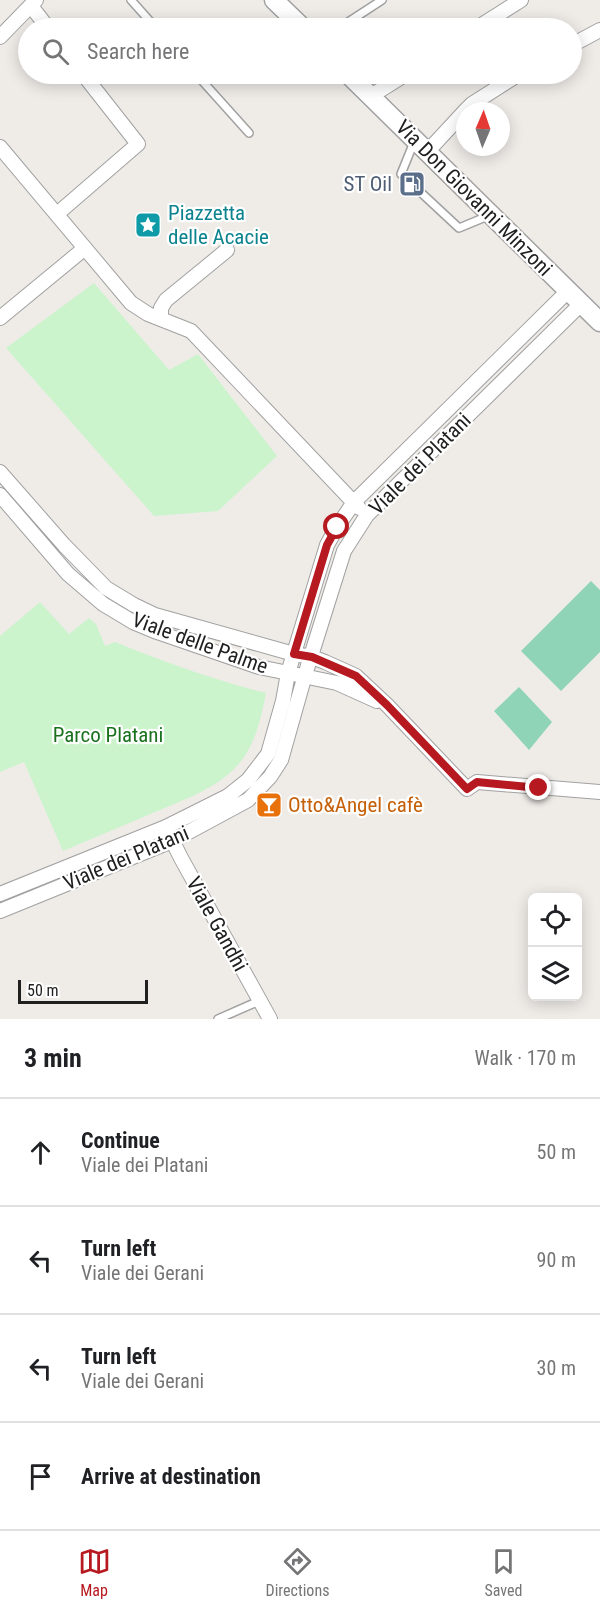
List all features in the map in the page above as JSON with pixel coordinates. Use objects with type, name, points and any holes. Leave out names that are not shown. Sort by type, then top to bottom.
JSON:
[{"type":"street","points":[[274,0],[293,18]]},
{"type":"street","points":[[493,18],[521,0]]},
{"type":"street","points":[[19,18],[34,3],[42,18]]},
{"type":"street","points":[[0,37],[18,19]]},
{"type":"street","points":[[582,40],[600,30]]},
{"type":"street","points":[[57,214],[138,144],[91,84]]},
{"type":"street","name":"Via Don Giovanni Minzoni","points":[[358,84],[600,322]]},
{"type":"street","points":[[371,96],[390,84]]},
{"type":"street","points":[[475,102],[503,84]]},
{"type":"street","points":[[421,146],[456,118]]},
{"type":"street","points":[[0,147],[131,303],[148,314],[191,331],[367,515]]},
{"type":"street","points":[[0,318],[85,248]]},
{"type":"street","points":[[161,318],[161,308],[166,300],[227,250]]},
{"type":"street","name":"Viale dei Platani","points":[[0,894],[166,827],[228,796],[248,780],[268,754],[283,701],[288,673],[327,545],[337,527],[354,502],[568,291]]},
{"type":"street","name":"Viale dei Platani","points":[[0,911],[172,841],[248,800],[270,777],[281,760],[344,551],[367,515],[581,304]]},
{"type":"street","name":"Viale delle Palme","points":[[1,474],[106,588],[155,615],[312,657],[356,676],[467,789],[477,782],[600,792]]},
{"type":"street","name":"Viale delle Palme","points":[[0,495],[68,574],[103,604],[133,622],[259,667],[337,683],[387,705]]},
{"type":"street","name":"Viale Gandhi","points":[[166,827],[270,1019]]},
{"type":"lane","points":[[131,0],[147,18]]},
{"type":"lane","points":[[354,18],[382,0]]},
{"type":"lane","points":[[205,84],[249,133]]},
{"type":"lane","points":[[421,146],[401,174],[459,228],[491,215]]},
{"type":"lane","points":[[218,1019],[259,1001]]},
{"type":"green space","points":[[94,283],[169,370],[198,354],[277,456],[218,511],[154,516],[6,348]]},
{"type":"green space","points":[[591,581],[600,590],[600,652],[561,691],[521,651]]},
{"type":"green space","name":"Parco Platani","points":[[40,602],[69,634],[89,618],[96,624],[105,646],[115,642],[190,670],[266,693],[253,741],[237,766],[218,782],[196,795],[63,851],[24,762],[0,772],[0,636]]},
{"type":"green space","points":[[519,687],[552,722],[529,750],[494,711]]},
{"type":"place","name":"ST Oil","points":[[412,184]]},
{"type":"place","name":"Piazzetta delle Acacie","points":[[148,225]]},
{"type":"place","name":"Otto&Angel cafè","points":[[269,805]]},
{"type":"route","points":[[337,527],[327,545],[294,654],[312,657],[356,676],[467,789],[477,782],[539,788]]}]
